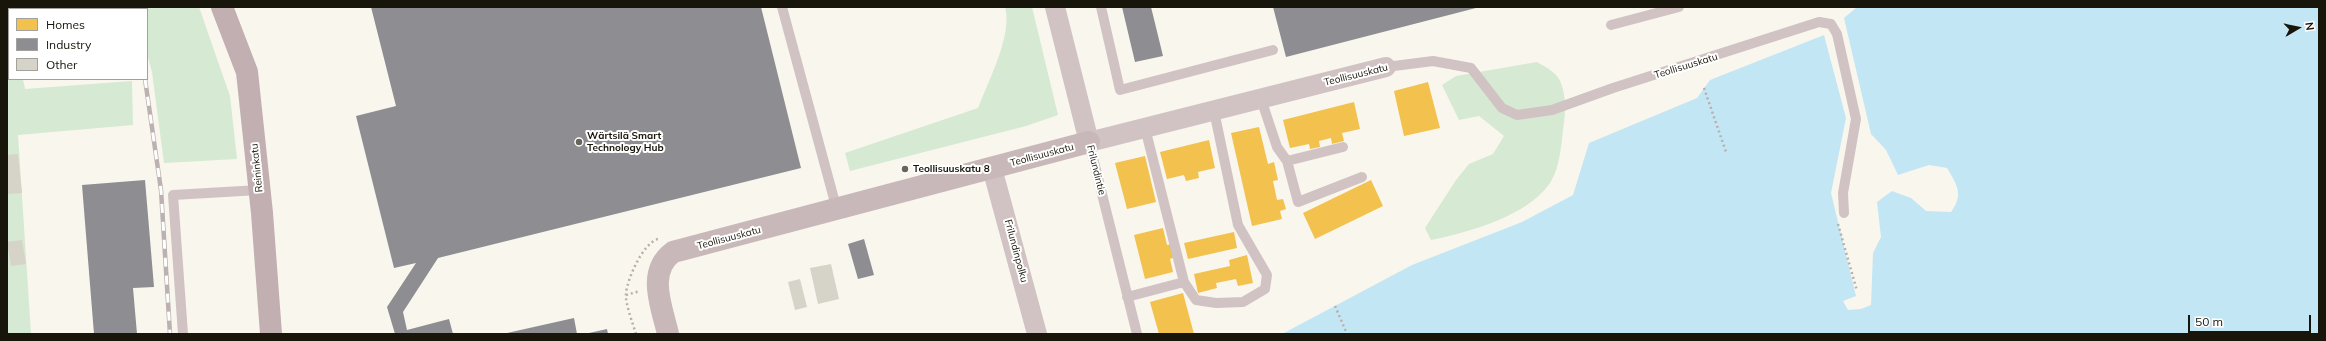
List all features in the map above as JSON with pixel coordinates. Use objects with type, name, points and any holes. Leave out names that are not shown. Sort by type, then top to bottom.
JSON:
[{"type":"main road","name":"Reininkatu","points":[[222,7],[247,72],[271,334]]},
{"type":"street","name":"Frilundintie","points":[[1055,7],[1090,142]]},
{"type":"street","name":"Teollisuuskatu","points":[[667,246],[837,210],[1090,142],[1386,67]]},
{"type":"street","name":"Frilundinpolku","points":[[992,168],[1037,334]]},
{"type":"street","points":[[667,246],[664,259],[657,276],[657,286],[668,334]]},
{"type":"lane","points":[[782,7],[837,210]]},
{"type":"lane","points":[[1101,7],[1120,90],[1273,50]]},
{"type":"lane","points":[[1611,25],[1679,7]]},
{"type":"lane","name":"Teollisuuskatu","points":[[1386,67],[1433,61],[1471,68],[1502,108],[1517,114],[1552,110],[1613,88],[1819,22],[1831,24],[1837,34],[1856,119],[1843,193],[1844,213]]},
{"type":"lane","points":[[1261,99],[1277,147],[1287,161],[1298,202],[1362,177]]},
{"type":"lane","points":[[1145,128],[1184,282],[1196,300],[1216,303],[1243,302],[1265,289],[1267,275],[1238,225],[1214,111]]},
{"type":"lane","name":"Frilundintie","points":[[1090,142],[1137,334]]},
{"type":"lane","points":[[1287,161],[1343,147]]},
{"type":"lane","points":[[184,334],[173,195],[259,190]]},
{"type":"lane","points":[[1127,297],[1184,282]]},
{"type":"path","points":[[1704,88],[1726,152]]},
{"type":"path","points":[[636,334],[626,295],[638,259],[654,241],[667,246]]},
{"type":"path","points":[[1335,306],[1347,334]]},
{"type":"green space","points":[[7,7],[13,7],[8,8],[8,80],[23,80],[25,89],[132,81],[133,125],[18,135],[31,334],[7,334]]},
{"type":"green space","points":[[199,7],[230,96],[237,159],[164,163],[152,72],[148,58],[148,8],[134,8]]},
{"type":"green space","points":[[1005,7],[1032,7],[1058,115],[1026,126],[850,171],[845,153],[978,108],[1003,44],[1007,18]]},
{"type":"green space","points":[[1537,62],[1551,70],[1559,78],[1565,104],[1565,117],[1560,154],[1554,176],[1550,183],[1540,195],[1512,214],[1479,227],[1431,240],[1425,228],[1456,180],[1469,164],[1493,154],[1504,136],[1479,116],[1459,120],[1442,85],[1456,76]]},
{"type":"water","points":[[1857,7],[2319,7],[2319,334],[1282,334],[1412,265],[1522,222],[1573,195],[1589,143],[1697,98],[1710,80],[1824,35],[1846,118],[1831,193],[1856,296],[1843,301],[1848,310],[1861,309],[1871,305],[1873,253],[1881,237],[1877,202],[1892,191],[1911,198],[1926,211],[1951,212],[1957,200],[1958,190],[1947,168],[1929,165],[1898,175],[1886,150],[1871,134],[1844,18]]},
{"type":"building: Homes","points":[[1428,82],[1440,128],[1404,136],[1394,91]]},
{"type":"building: Homes","points":[[1354,102],[1360,129],[1342,133],[1344,141],[1332,144],[1331,138],[1319,141],[1320,147],[1310,149],[1309,144],[1290,148],[1283,120]]},
{"type":"building: Homes","points":[[1259,127],[1268,164],[1274,162],[1278,180],[1273,181],[1277,200],[1283,199],[1286,209],[1280,211],[1282,219],[1252,226],[1231,133]]},
{"type":"building: Homes","points":[[1209,140],[1215,168],[1198,172],[1199,178],[1186,181],[1184,175],[1167,179],[1160,152]]},
{"type":"building: Homes","points":[[1145,156],[1156,202],[1127,209],[1115,163]]},
{"type":"building: Homes","points":[[1371,180],[1383,206],[1315,239],[1303,213]]},
{"type":"building: Homes","points":[[1163,228],[1167,245],[1172,244],[1175,257],[1170,259],[1173,272],[1145,279],[1134,235]]},
{"type":"building: Homes","points":[[1234,232],[1237,248],[1188,259],[1184,243]]},
{"type":"building: Homes","points":[[1247,255],[1253,283],[1238,286],[1236,279],[1216,283],[1217,288],[1198,293],[1194,274],[1230,266],[1229,260]]},
{"type":"building: Homes","points":[[1183,293],[1194,334],[1159,334],[1150,302]]},
{"type":"building: Industry","name":"Wärtsilä Smart Technology Hub","points":[[371,7],[761,7],[801,168],[438,258],[403,312],[407,330],[449,319],[453,334],[395,334],[387,307],[416,263],[394,268],[356,116],[396,106]]},
{"type":"building: Industry","points":[[1122,7],[1151,7],[1163,56],[1135,62]]},
{"type":"building: Industry","points":[[1273,7],[1476,7],[1476,8],[1286,57]]},
{"type":"building: Industry","points":[[145,180],[154,287],[133,288],[137,334],[94,334],[82,185]]},
{"type":"building: Industry","points":[[864,239],[874,275],[858,279],[848,244]]},
{"type":"building: Industry","points":[[574,318],[577,334],[507,334],[507,333]]},
{"type":"building: Industry","points":[[607,329],[608,334],[589,334],[589,333]]},
{"type":"building: Other","points":[[18,154],[22,193],[7,194],[7,155]]},
{"type":"building: Other","points":[[22,240],[26,264],[11,266],[7,242]]},
{"type":"building: Other","points":[[831,264],[839,299],[818,304],[810,268]]},
{"type":"building: Other","points":[[800,279],[807,307],[795,310],[788,282]]},
{"type":"railway","points":[[145,80],[161,190],[170,334]]},
{"type":"place","name":"Wärtsilä Smart Technology Hub","points":[[579,142]]},
{"type":"place","name":"Teollisuuskatu 8","points":[[905,169]]}]
